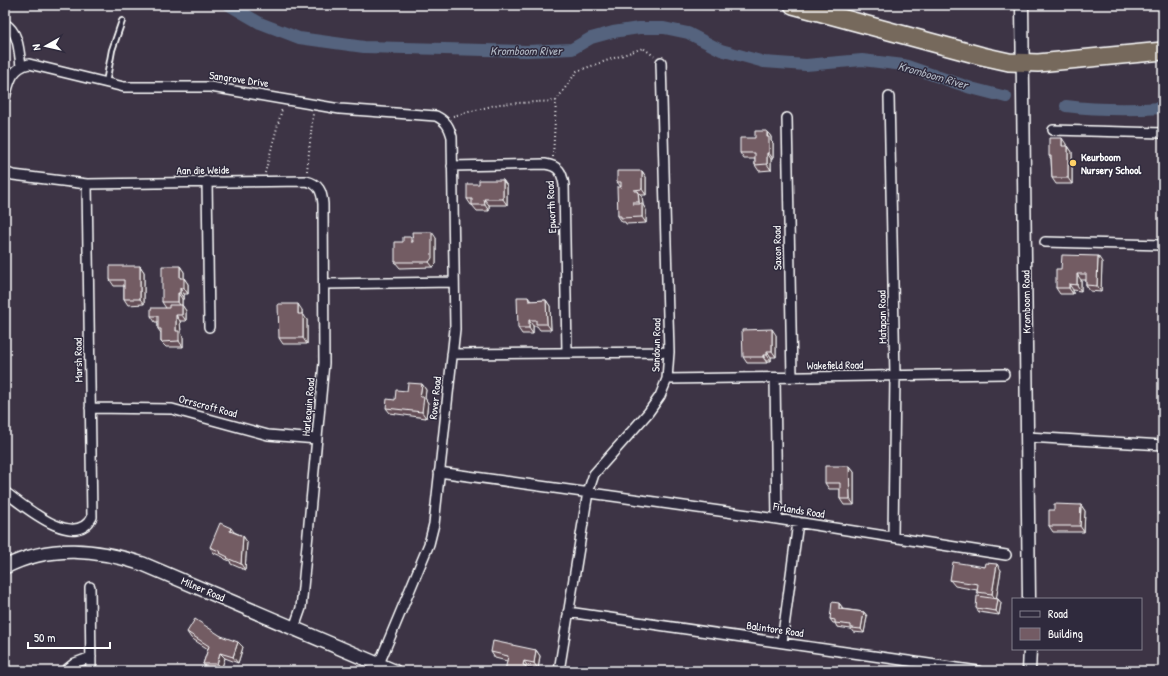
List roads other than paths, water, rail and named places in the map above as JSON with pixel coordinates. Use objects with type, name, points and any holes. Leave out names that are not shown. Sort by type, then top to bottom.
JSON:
[{"type":"highway","points":[[793,5],[1009,62],[1038,63],[1163,51]]},
{"type":"main road","name":"Milner Road","points":[[5,566],[25,558],[66,551],[89,551],[115,555],[143,564],[294,628],[377,668],[394,671]]},
{"type":"street","name":"Kromboom Road","points":[[1022,5],[1029,598]]},
{"type":"street","points":[[5,24],[13,30],[22,66],[15,71],[5,98]]},
{"type":"street","name":"Sandown Road","points":[[559,671],[588,492],[594,474],[655,405],[667,380],[669,352],[661,62]]},
{"type":"street","name":"Sangrove Drive","points":[[22,66],[29,64],[35,65],[106,83],[135,88],[211,86],[340,108],[428,115],[443,119]]},
{"type":"street","name":"Matapan Road","points":[[889,97],[895,376],[894,537]]},
{"type":"street","name":"Saxon Road","points":[[787,118],[792,378]]},
{"type":"street","name":"Rover Road","points":[[377,668],[432,534],[455,329],[452,137],[447,124],[443,119]]},
{"type":"street","points":[[1053,130],[1163,133]]},
{"type":"street","name":"Epworth Road","points":[[452,166],[545,164],[553,165],[559,170],[564,185],[567,352]]},
{"type":"street","points":[[5,172],[14,175],[87,184]]},
{"type":"street","points":[[207,181],[209,327]]},
{"type":"street","name":"Aan die Weide","points":[[87,184],[207,181],[306,181],[313,182],[318,187]]},
{"type":"street","name":"Marsh Road","points":[[5,492],[40,517],[60,527],[78,528],[89,523],[92,517],[87,184]]},
{"type":"street","name":"Harlequin Road","points":[[294,628],[301,608],[324,363],[325,284],[323,204],[322,193],[318,187]]},
{"type":"street","points":[[1045,242],[1163,244]]},
{"type":"street","points":[[325,284],[454,282]]},
{"type":"street","points":[[452,354],[669,352]]},
{"type":"street","name":"Wakefield Road","points":[[667,380],[1004,374]]},
{"type":"street","points":[[774,378],[777,519]]},
{"type":"street","name":"Orrscroft Road","points":[[90,408],[172,409],[268,435],[317,439]]},
{"type":"street","points":[[1027,437],[1163,445]]},
{"type":"street","name":"Firlands Road","points":[[439,472],[798,522],[1006,555]]},
{"type":"street","points":[[782,642],[798,522]]},
{"type":"street","points":[[90,587],[92,671]]},
{"type":"street","name":"Balintore Road","points":[[568,612],[978,671]]},
{"type":"street","points":[[1030,650],[1030,670]]},
{"type":"street","points":[[65,671],[75,663],[91,657]]},
{"type":"lane","points":[[106,83],[112,50],[122,21]]},
{"type":"waterway","name":"Kromboom River","points":[[229,5],[260,23],[299,38],[364,47],[527,51],[572,49],[591,38],[613,32],[639,28],[664,28],[688,33],[721,50],[764,62],[806,65],[862,60],[904,65],[971,88],[1006,97]]},
{"type":"waterway","name":"Kromboom River","points":[[1066,106],[1114,109],[1163,108]]},
{"type":"place","name":"Keurboom Nursery School","points":[[1073,163]]}]
